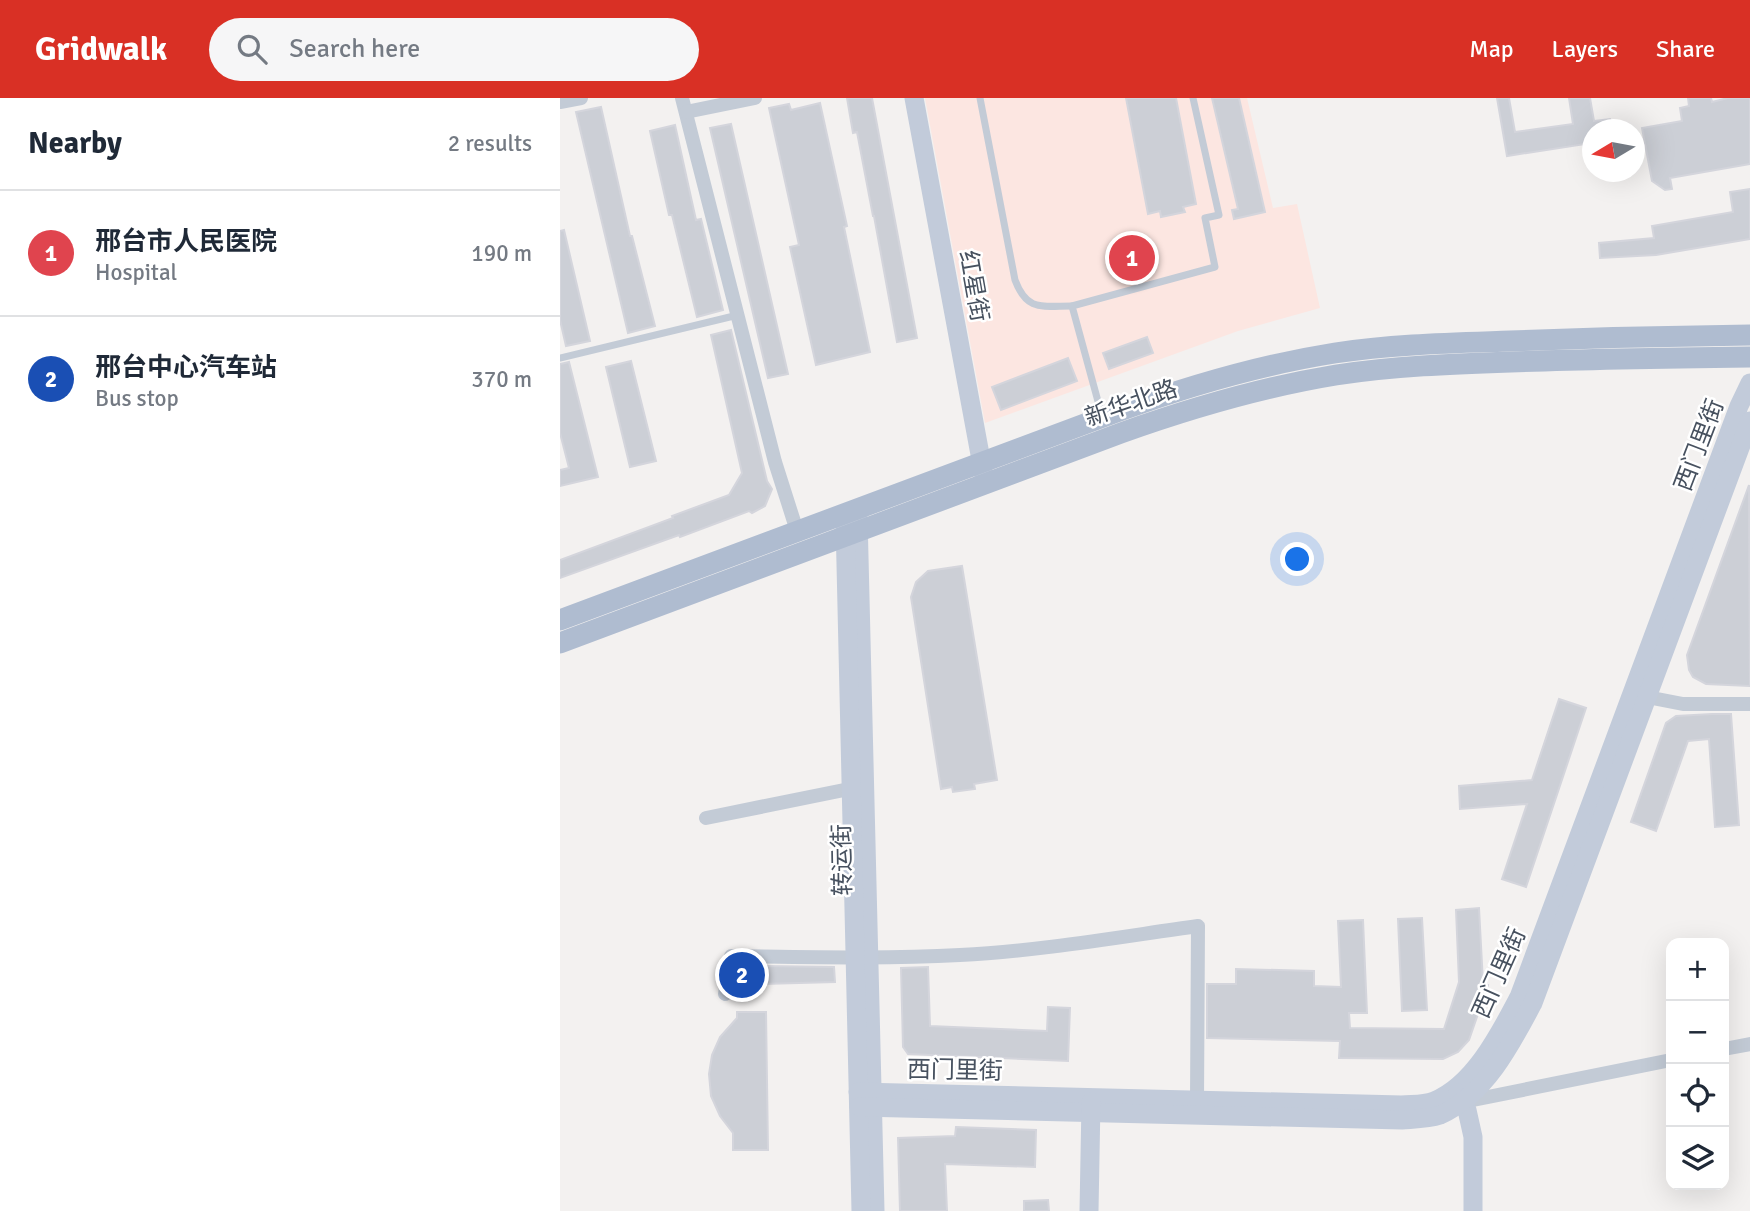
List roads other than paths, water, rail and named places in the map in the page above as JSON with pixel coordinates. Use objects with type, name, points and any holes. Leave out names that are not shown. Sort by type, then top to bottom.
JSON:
[{"type":"main road","name":"新华北路","points":[[560,621],[1103,417],[1178,391],[1266,367],[1385,347],[1616,337],[1750,335]]},
{"type":"main road","name":"新华北路","points":[[560,643],[1157,420],[1271,388],[1317,378],[1421,366],[1750,357]]},
{"type":"street","points":[[560,102],[580,98]]},
{"type":"street","points":[[755,98],[684,105],[775,463],[797,531]]},
{"type":"street","name":"红星街","points":[[914,98],[985,484]]},
{"type":"street","name":"西门里街","points":[[1091,1105],[1197,1100],[1402,1105],[1459,1096],[1495,1042],[1520,997],[1734,419],[1750,383]]},
{"type":"street","points":[[865,1100],[1091,1105],[1402,1120],[1437,1116],[1507,1051],[1533,1003],[1750,421]]},
{"type":"street","name":"转运街","points":[[851,511],[865,1100],[861,1211]]},
{"type":"street","points":[[1647,697],[1683,704],[1750,704]]},
{"type":"street","points":[[706,818],[858,787]]},
{"type":"street","points":[[725,994],[732,956],[862,958],[961,955],[1198,926],[1197,1100]]},
{"type":"street","points":[[1729,1048],[1750,1044]]},
{"type":"street","points":[[1459,1096],[1666,1061]]},
{"type":"street","points":[[1459,1096],[1471,1122],[1473,1137],[1473,1211]]},
{"type":"street","name":"转运街","points":[[865,1100],[875,1211]]},
{"type":"street","points":[[1089,1211],[1091,1105]]},
{"type":"lane","points":[[980,98],[1015,279],[1023,298],[1037,306],[1072,306],[1215,267],[1205,218],[1219,215],[1193,98]]},
{"type":"lane","points":[[1072,306],[1103,417]]},
{"type":"lane","points":[[560,358],[738,315]]},
{"type":"place","name":"邢台市人民医院","points":[[1132,258]]},
{"type":"place","name":"邢台中心汽车站","points":[[742,975]]}]
